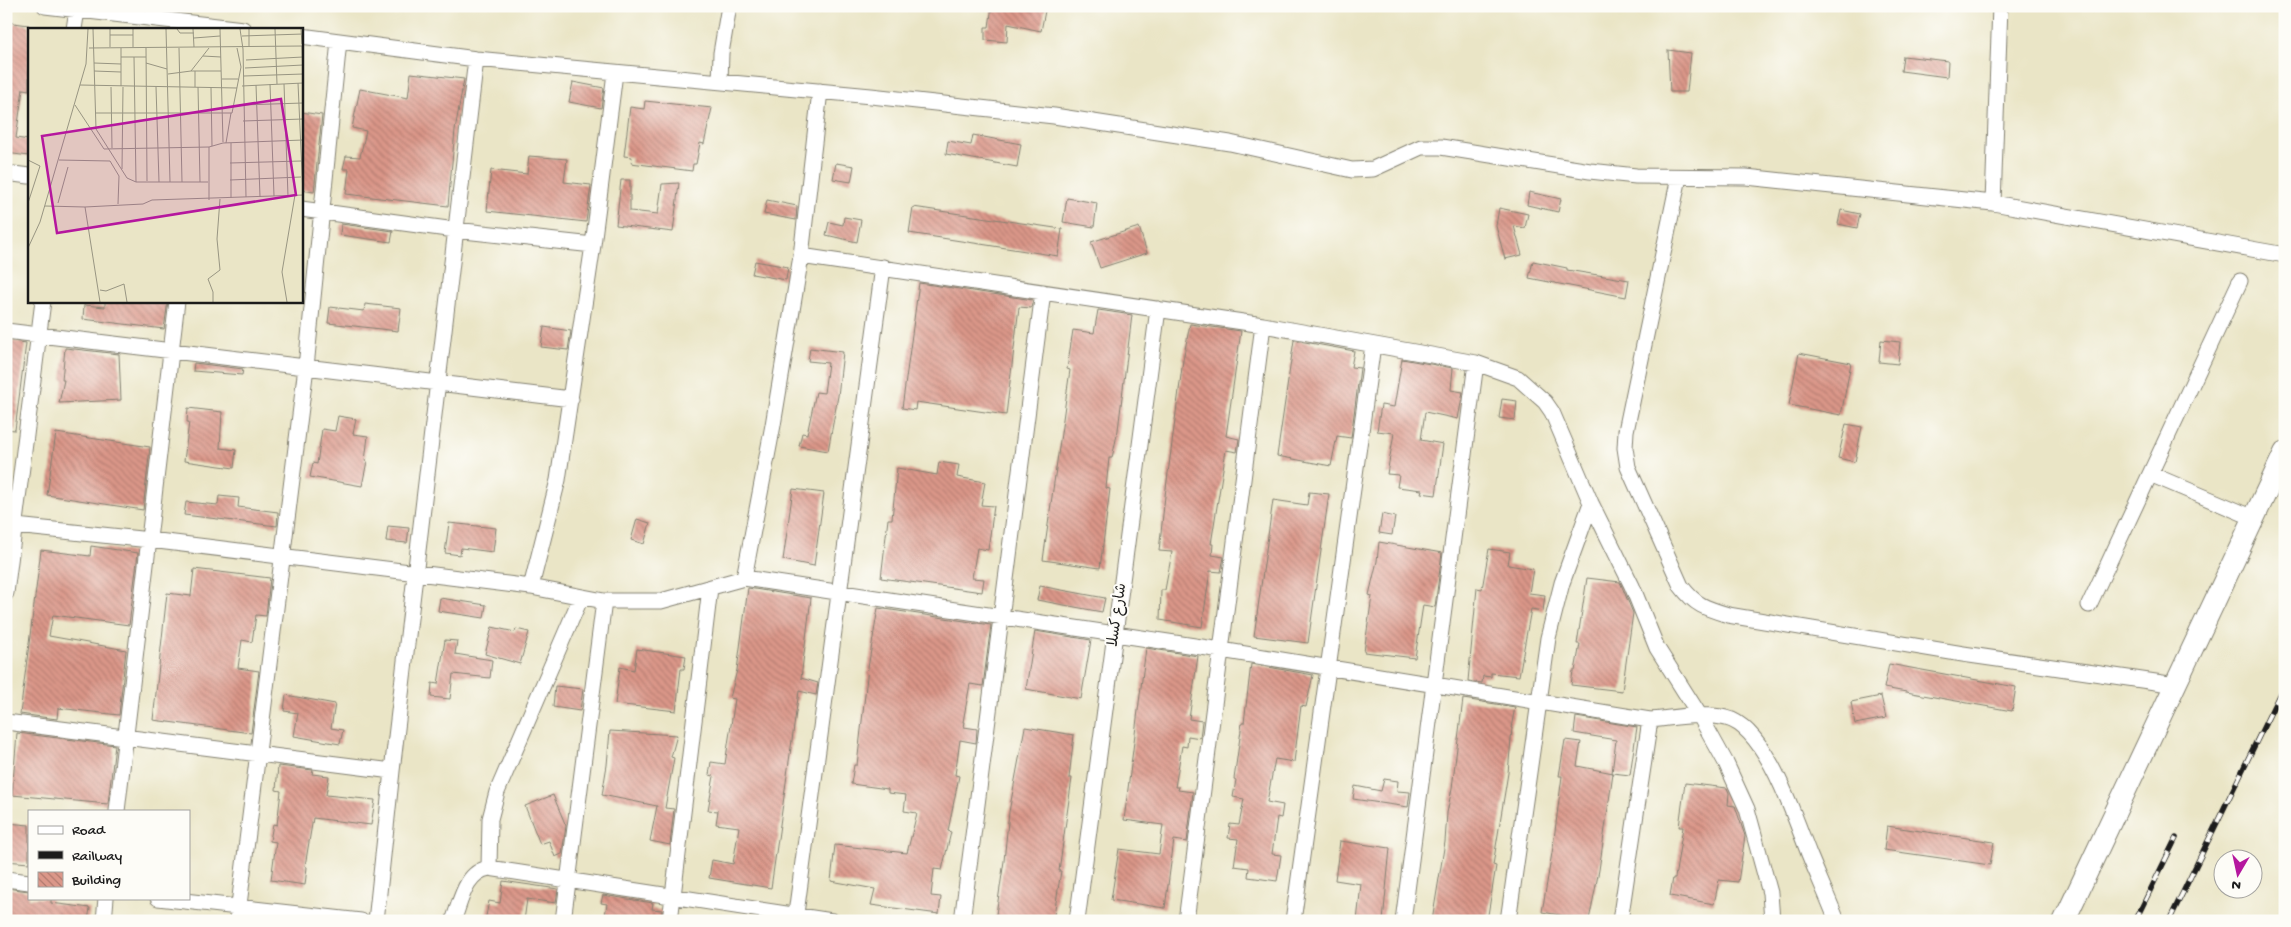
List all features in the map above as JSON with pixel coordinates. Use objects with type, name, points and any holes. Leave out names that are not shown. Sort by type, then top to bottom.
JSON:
[{"type":"main road","points":[[2064,921],[2285,452]]},
{"type":"street","points":[[45,6],[227,28]]},
{"type":"street","points":[[720,82],[721,54],[729,6]]},
{"type":"street","points":[[1993,204],[2000,6]]},
{"type":"street","points":[[74,28],[77,10]]},
{"type":"street","points":[[302,36],[476,59],[820,91],[1054,116],[1230,143],[1352,170],[1373,169],[1421,147],[1441,147],[1590,171],[1636,176],[1746,177],[1993,204],[2285,256]]},
{"type":"street","points":[[238,914],[306,367],[339,41]]},
{"type":"street","points":[[376,921],[392,770],[476,59]]},
{"type":"street","points":[[531,587],[558,480],[593,245],[615,73]]},
{"type":"street","points":[[744,578],[773,425],[801,256],[820,91]]},
{"type":"street","points":[[6,173],[28,176]]},
{"type":"street","points":[[1679,177],[1626,431],[1625,448],[1628,467],[1681,586],[1692,601],[1708,609],[1728,615],[1963,654],[2176,685]]},
{"type":"street","points":[[302,209],[455,230],[593,245]]},
{"type":"street","points":[[801,256],[1263,325],[1476,362],[1518,378],[1545,402],[1558,423],[1591,503],[1632,586],[1657,648],[1700,716],[1726,763],[1747,809],[1770,893],[1772,921]]},
{"type":"street","points":[[795,918],[883,267]]},
{"type":"street","points":[[2089,605],[2240,281]]},
{"type":"street","points":[[962,921],[1043,292]]},
{"type":"street","points":[[6,593],[10,526],[43,302]]},
{"type":"street","points":[[117,810],[177,302]]},
{"type":"street","name":"شارع كسلا","points":[[1077,921],[1158,309]]},
{"type":"street","points":[[1186,921],[1263,325]]},
{"type":"street","points":[[6,331],[571,399]]},
{"type":"street","points":[[1293,921],[1373,345]]},
{"type":"street","points":[[1403,921],[1476,362]]},
{"type":"street","points":[[2150,474],[2254,518]]},
{"type":"street","points":[[1508,921],[1548,638],[1562,583],[1591,503]]},
{"type":"street","points":[[10,526],[150,540],[282,558],[531,587],[604,601],[660,601],[744,578],[1220,650],[1650,720],[1700,716],[1727,718],[1739,723],[1751,734],[1776,771],[1837,921]]},
{"type":"street","points":[[670,921],[710,588]]},
{"type":"street","points":[[489,868],[490,819],[497,792],[581,597]]},
{"type":"street","points":[[563,921],[604,601]]},
{"type":"street","points":[[1620,921],[1650,720]]},
{"type":"street","points":[[6,722],[259,755],[392,770]]},
{"type":"street","points":[[453,921],[469,879],[481,869],[489,868],[673,895],[795,918],[832,921]]},
{"type":"street","points":[[6,879],[28,882]]},
{"type":"street","points":[[104,921],[106,900]]},
{"type":"street","points":[[168,900],[238,914],[362,921]]},
{"type":"building","points":[[992,6],[1046,6],[1041,31],[1008,24],[1007,42],[985,40],[985,27],[989,27]]},
{"type":"building","points":[[6,22],[29,25],[29,28],[28,90],[23,89],[16,138],[28,140],[28,156],[6,153]]},
{"type":"building","points":[[1668,50],[1691,53],[1687,92],[1670,92]]},
{"type":"building","points":[[1903,56],[1948,61],[1947,77],[1901,71]]},
{"type":"building","points":[[411,73],[464,79],[455,130],[448,206],[346,194],[349,169],[343,169],[346,156],[360,157],[366,131],[352,128],[360,89],[408,98]]},
{"type":"building","points":[[573,82],[604,88],[601,108],[569,102]]},
{"type":"building","points":[[645,101],[712,108],[704,144],[700,143],[696,164],[693,164],[692,171],[631,163],[632,157],[624,156],[630,107],[644,109]]},
{"type":"building","points":[[302,112],[322,115],[314,192],[302,190]]},
{"type":"building","points":[[973,135],[1021,144],[1017,167],[946,154],[948,141],[971,145]]},
{"type":"building","points":[[529,156],[567,159],[564,182],[591,185],[586,222],[487,211],[491,170],[527,174]]},
{"type":"building","points":[[836,163],[854,166],[851,182],[833,179]]},
{"type":"building","points":[[621,180],[630,180],[630,211],[658,214],[662,184],[679,183],[673,232],[616,225]]},
{"type":"building","points":[[1529,192],[1561,199],[1558,212],[1527,205]]},
{"type":"building","points":[[1067,198],[1097,203],[1094,227],[1063,222]]},
{"type":"building","points":[[767,200],[797,206],[796,220],[764,214]]},
{"type":"building","points":[[913,207],[1062,229],[1058,256],[909,233]]},
{"type":"building","points":[[1499,208],[1528,214],[1525,228],[1514,226],[1522,255],[1505,259],[1496,226]]},
{"type":"building","points":[[1841,210],[1860,214],[1857,228],[1838,224]]},
{"type":"building","points":[[844,217],[861,220],[857,242],[826,235],[829,222],[843,225]]},
{"type":"building","points":[[341,224],[393,231],[391,242],[340,235]]},
{"type":"building","points":[[1139,227],[1147,253],[1100,268],[1091,242]]},
{"type":"building","points":[[755,261],[788,267],[786,280],[752,274]]},
{"type":"building","points":[[1533,261],[1567,268],[1567,270],[1629,280],[1626,297],[1529,278]]},
{"type":"building","points":[[919,283],[1033,300],[1031,308],[1019,307],[1006,415],[916,402],[915,410],[902,408]]},
{"type":"building","points":[[105,302],[168,302],[164,329],[83,319],[84,305],[105,307]]},
{"type":"building","points":[[365,304],[401,308],[398,331],[328,323],[330,307],[364,311]]},
{"type":"building","points":[[1098,310],[1132,315],[1118,430],[1112,458],[1109,458],[1106,488],[1110,489],[1100,568],[1043,560],[1070,370],[1067,369],[1073,330],[1094,333]]},
{"type":"building","points":[[1190,324],[1241,331],[1226,436],[1239,439],[1237,452],[1226,450],[1211,544],[1213,544],[1212,555],[1224,557],[1221,572],[1210,571],[1202,627],[1160,620],[1161,590],[1165,590],[1172,552],[1159,551],[1183,360]]},
{"type":"building","points":[[544,327],[571,331],[568,350],[541,347]]},
{"type":"building","points":[[6,340],[26,343],[15,430],[6,429]]},
{"type":"building","points":[[1294,340],[1354,351],[1351,367],[1360,368],[1351,438],[1337,436],[1331,466],[1277,456]]},
{"type":"building","points":[[1881,340],[1900,342],[1898,364],[1879,362]]},
{"type":"building","points":[[65,348],[119,354],[121,400],[59,403],[64,380],[62,380]]},
{"type":"building","points":[[810,348],[843,352],[838,396],[828,451],[799,446],[802,433],[807,434],[816,392],[824,393],[828,363],[808,361]]},
{"type":"building","points":[[1799,353],[1851,363],[1841,415],[1789,405]]},
{"type":"building","points":[[1402,359],[1453,368],[1451,390],[1463,392],[1458,419],[1425,412],[1421,440],[1443,444],[1436,495],[1421,493],[1422,490],[1397,487],[1399,475],[1387,474],[1394,433],[1377,431],[1381,405],[1394,407]]},
{"type":"building","points":[[194,363],[243,369],[242,375],[193,371]]},
{"type":"building","points":[[1502,399],[1517,401],[1515,420],[1499,418]]},
{"type":"building","points":[[188,408],[222,412],[220,448],[236,450],[234,468],[184,461],[189,422],[187,422]]},
{"type":"building","points":[[338,416],[356,419],[353,434],[368,436],[365,461],[367,461],[362,486],[310,477],[313,463],[317,464],[322,429],[335,431]]},
{"type":"building","points":[[1846,424],[1862,427],[1855,462],[1838,458]]},
{"type":"building","points":[[56,433],[150,447],[143,510],[47,495]]},
{"type":"building","points":[[939,462],[959,465],[957,477],[985,482],[981,505],[994,506],[988,550],[977,548],[972,578],[984,579],[982,592],[881,578],[888,519],[892,519],[897,468],[937,475]]},
{"type":"building","points":[[793,489],[824,493],[814,566],[783,560]]},
{"type":"building","points":[[1309,492],[1329,494],[1308,643],[1254,636],[1273,500],[1307,505]]},
{"type":"building","points":[[219,496],[239,498],[238,507],[278,512],[277,526],[184,515],[186,502],[218,505]]},
{"type":"building","points":[[1382,514],[1395,517],[1392,535],[1379,533]]},
{"type":"building","points":[[637,519],[650,523],[644,544],[631,540]]},
{"type":"building","points":[[449,523],[496,528],[493,552],[461,548],[460,555],[445,553]]},
{"type":"building","points":[[388,526],[409,528],[407,543],[386,541]]},
{"type":"building","points":[[1379,542],[1442,553],[1435,607],[1423,605],[1415,658],[1364,652],[1372,596],[1369,595],[1377,561]]},
{"type":"building","points":[[91,546],[138,553],[129,625],[53,615],[49,636],[126,650],[119,715],[58,708],[57,719],[20,714],[41,550],[90,556]]},
{"type":"building","points":[[1489,549],[1510,552],[1508,565],[1533,569],[1529,593],[1545,595],[1543,611],[1531,609],[1519,676],[1491,673],[1491,677],[1483,676],[1482,683],[1468,681],[1477,588],[1482,589]]},
{"type":"building","points":[[194,569],[270,578],[266,616],[256,615],[252,642],[242,640],[238,668],[259,671],[251,733],[153,720],[167,593],[191,596]]},
{"type":"building","points":[[1587,578],[1620,582],[1633,613],[1622,691],[1571,685],[1580,644],[1577,644]]},
{"type":"building","points":[[1040,586],[1105,598],[1102,612],[1037,600]]},
{"type":"building","points":[[748,588],[811,598],[801,678],[818,683],[816,695],[799,691],[771,888],[709,878],[712,860],[733,864],[739,827],[716,824],[718,811],[708,810],[714,776],[709,775],[711,762],[725,764],[735,699],[730,698],[737,670]]},
{"type":"building","points":[[440,598],[486,605],[484,618],[438,611]]},
{"type":"building","points":[[878,608],[991,625],[983,686],[970,684],[963,722],[965,722],[964,727],[977,729],[976,743],[960,740],[955,775],[959,776],[948,831],[951,832],[942,870],[934,869],[931,896],[941,897],[939,914],[871,905],[875,889],[831,881],[835,845],[907,853],[917,813],[904,811],[906,795],[888,793],[888,789],[851,784],[854,765],[857,765],[868,668]]},
{"type":"building","points":[[492,627],[515,632],[516,629],[529,632],[520,664],[485,654]]},
{"type":"building","points":[[1035,631],[1091,640],[1081,699],[1026,689]]},
{"type":"building","points":[[445,640],[457,641],[455,654],[492,660],[490,678],[453,674],[450,699],[431,697],[432,683],[438,684]]},
{"type":"building","points":[[1146,648],[1198,656],[1189,719],[1202,721],[1200,738],[1188,736],[1187,747],[1182,746],[1175,787],[1179,787],[1178,790],[1193,792],[1187,842],[1174,840],[1165,908],[1111,900],[1119,849],[1159,854],[1163,825],[1124,820]]},
{"type":"building","points":[[637,649],[686,656],[684,669],[681,669],[676,711],[615,704],[620,667],[634,670]]},
{"type":"building","points":[[1251,664],[1313,675],[1306,707],[1301,706],[1294,762],[1275,759],[1267,802],[1283,805],[1281,818],[1277,817],[1272,854],[1281,855],[1277,881],[1248,877],[1249,868],[1234,866],[1238,839],[1228,838],[1230,824],[1239,825],[1244,799],[1233,797]]},
{"type":"building","points":[[1889,664],[2016,687],[2012,711],[1884,688]]},
{"type":"building","points":[[555,686],[583,689],[580,711],[553,707]]},
{"type":"building","points":[[286,695],[335,704],[331,728],[343,730],[340,744],[294,736],[298,713],[284,711]]},
{"type":"building","points":[[1881,696],[1886,718],[1855,724],[1851,702]]},
{"type":"building","points":[[1463,699],[1515,707],[1511,728],[1508,773],[1493,865],[1496,866],[1487,921],[1432,921],[1445,842],[1447,813]]},
{"type":"building","points":[[1576,717],[1637,727],[1630,775],[1612,773],[1616,740],[1574,733]]},
{"type":"building","points":[[1025,727],[1074,735],[1069,778],[1072,778],[1059,871],[1061,871],[1053,921],[995,921],[1009,812]]},
{"type":"building","points":[[610,731],[677,735],[671,757],[674,758],[665,808],[674,809],[670,845],[650,841],[657,806],[602,795]]},
{"type":"building","points":[[17,733],[115,745],[108,804],[12,795]]},
{"type":"building","points":[[1565,740],[1581,742],[1577,766],[1613,773],[1599,870],[1589,920],[1542,912],[1553,847],[1562,776],[1559,776]]},
{"type":"building","points":[[278,766],[313,770],[312,774],[329,776],[326,795],[375,800],[371,825],[313,818],[305,866],[307,867],[305,885],[271,880],[276,842],[270,841],[273,824],[277,825],[281,791],[276,790]]},
{"type":"building","points":[[1384,779],[1398,781],[1397,791],[1410,792],[1408,807],[1353,799],[1355,786],[1381,791]]},
{"type":"building","points":[[1685,783],[1727,788],[1729,793],[1728,805],[1735,806],[1745,836],[1738,882],[1719,880],[1714,904],[1670,896],[1673,878],[1675,878],[1683,827],[1679,827]]},
{"type":"building","points":[[553,795],[566,826],[562,854],[555,857],[549,841],[540,844],[525,806]]},
{"type":"building","points":[[8,823],[28,825],[28,863],[6,861]]},
{"type":"building","points":[[1887,826],[1994,842],[1990,865],[1884,850]]},
{"type":"building","points":[[1340,841],[1390,848],[1383,921],[1357,921],[1361,884],[1335,880]]},
{"type":"building","points":[[503,881],[558,889],[556,903],[527,899],[524,921],[485,921],[489,901],[500,903]]},
{"type":"building","points":[[6,888],[28,891],[28,900],[51,900],[51,903],[90,908],[88,921],[6,921]]},
{"type":"building","points":[[603,895],[653,903],[652,909],[662,910],[661,921],[604,921],[607,904],[601,903]]},
{"type":"railway","points":[[2169,921],[2285,683]]},
{"type":"railway","points":[[2135,921],[2176,838]]}]
